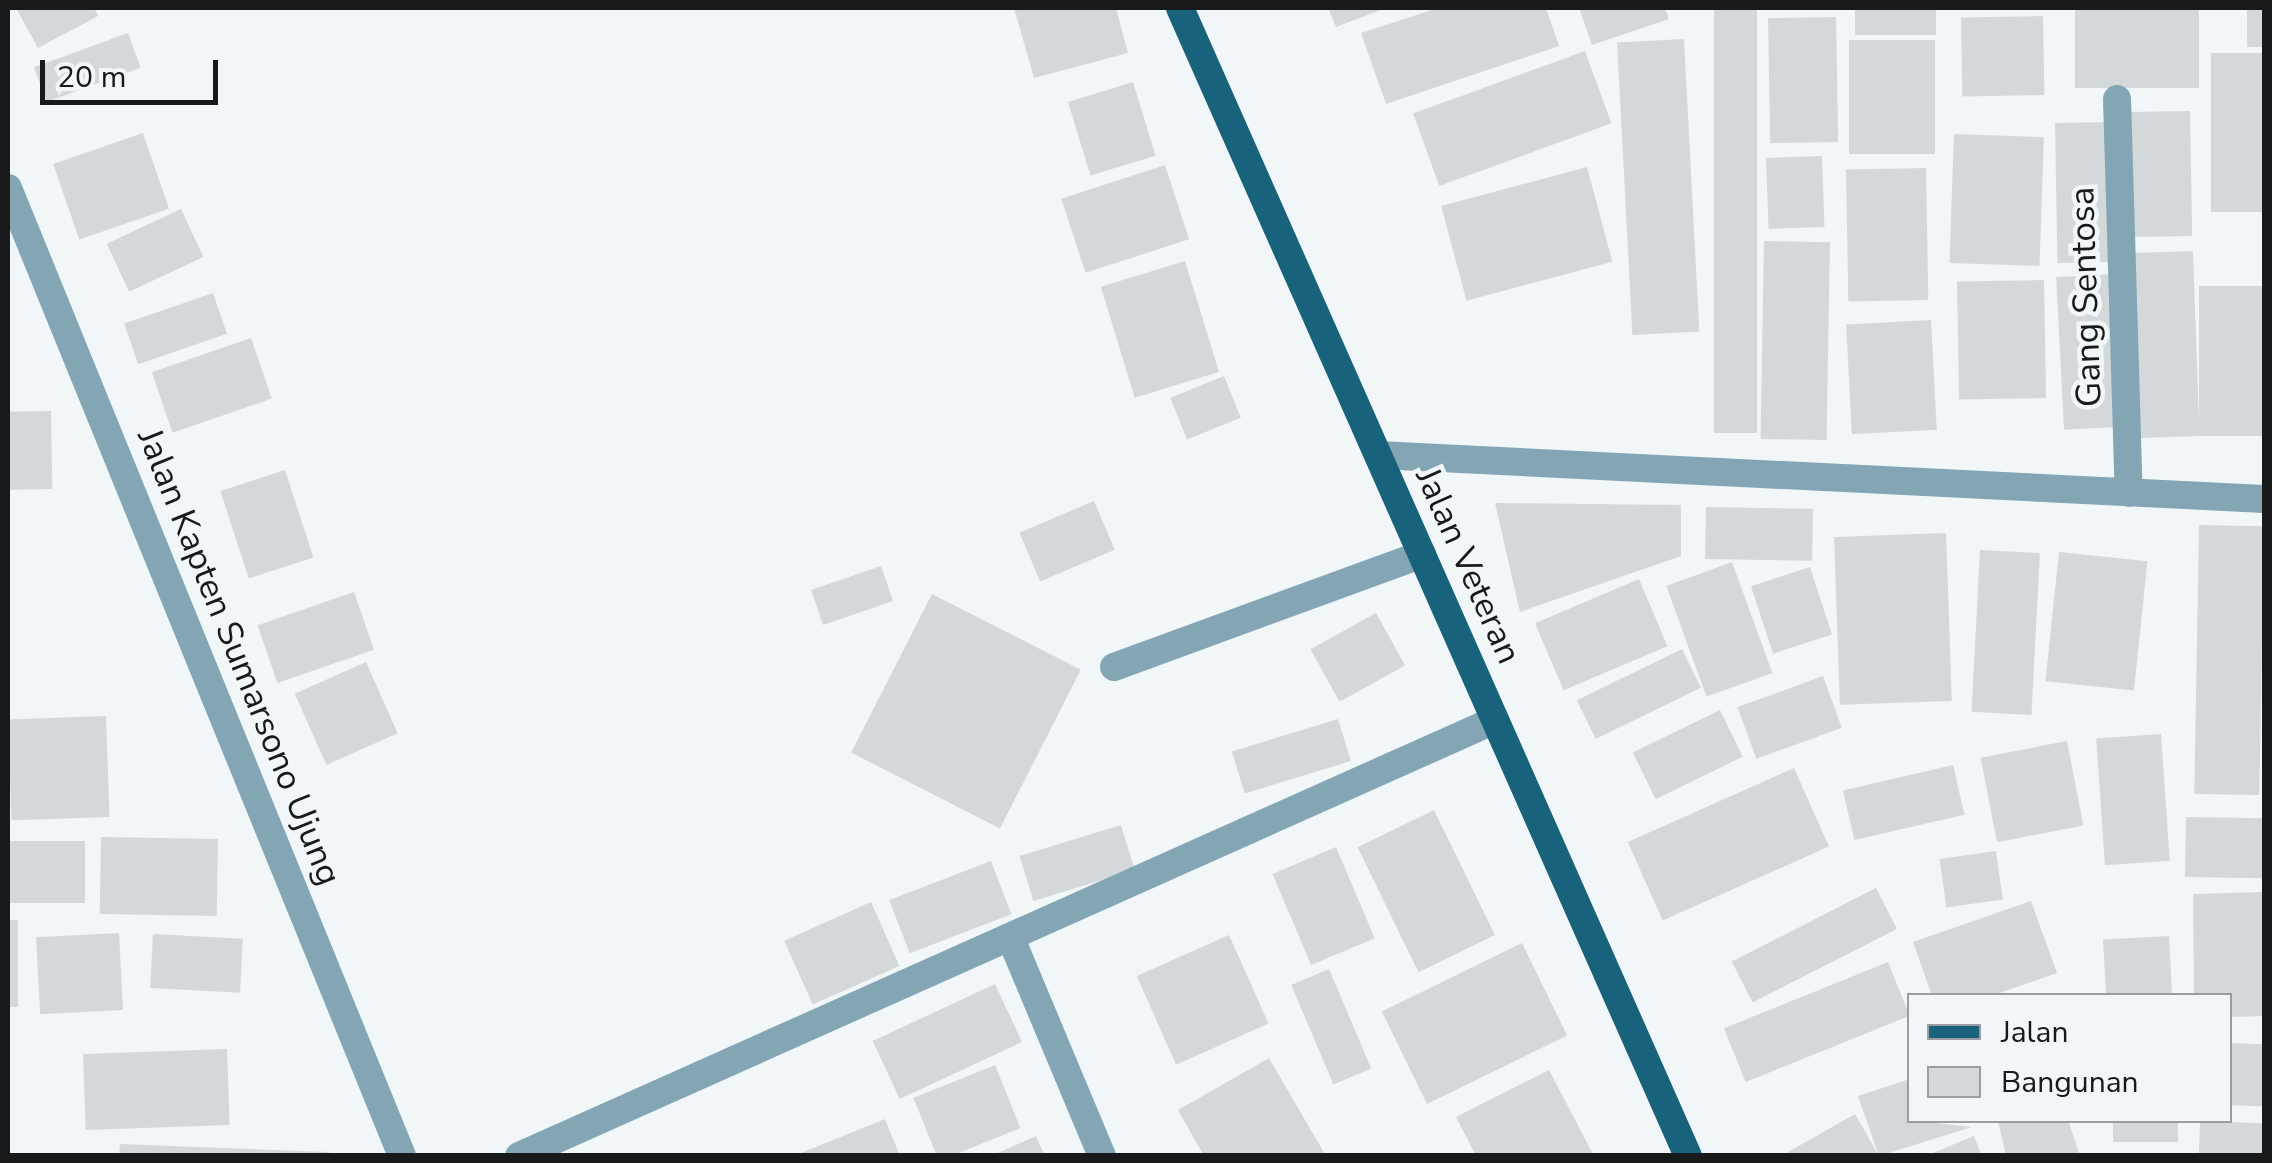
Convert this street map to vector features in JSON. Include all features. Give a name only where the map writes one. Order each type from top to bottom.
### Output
[{"type":"main road","name":"Jalan Veteran","points":[[1180,8],[1688,1156]]},
{"type":"street","name":"Gang Sentosa","points":[[2118,99],[2129,494]]},
{"type":"street","name":"Jalan Kapten Sumarsono Ujung","points":[[8,188],[402,1156]]},
{"type":"street","points":[[1378,455],[2264,500]]},
{"type":"street","points":[[1114,666],[1422,554]]},
{"type":"street","points":[[519,1156],[1012,941],[1495,720]]},
{"type":"street","points":[[1012,941],[1102,1156]]},
{"type":"building","points":[[16,8],[94,8],[98,16],[38,48]]},
{"type":"building","points":[[1014,8],[1116,8],[1128,53],[1034,78]]},
{"type":"building","points":[[1328,8],[1386,8],[1336,27]]},
{"type":"building","points":[[1438,8],[1546,8],[1559,46],[1386,104],[1361,33]]},
{"type":"building","points":[[1579,8],[1665,8],[1669,19],[1592,45]]},
{"type":"building","points":[[1714,8],[1757,8],[1757,433],[1714,433]]},
{"type":"building","points":[[1855,8],[1936,8],[1936,35],[1855,35]]},
{"type":"building","points":[[2075,8],[2199,8],[2199,88],[2075,88]]},
{"type":"building","points":[[2247,8],[2264,8],[2264,47],[2247,47]]},
{"type":"building","points":[[2043,16],[2044,95],[1962,96],[1961,17]]},
{"type":"building","points":[[1836,17],[1838,142],[1770,143],[1768,18]]},
{"type":"building","points":[[128,33],[141,68],[47,102],[34,67]]},
{"type":"building","points":[[1684,39],[1699,332],[1632,335],[1617,43]]},
{"type":"building","points":[[1849,40],[1935,40],[1935,154],[1849,154]]},
{"type":"building","points":[[1585,51],[1611,123],[1439,186],[1413,114]]},
{"type":"building","points":[[2211,53],[2264,53],[2264,212],[2211,212]]},
{"type":"building","points":[[1133,82],[1156,156],[1090,176],[1068,102]]},
{"type":"building","points":[[2190,111],[2192,236],[2130,237],[2128,112]]},
{"type":"building","points":[[2109,122],[2111,262],[2057,263],[2055,123]]},
{"type":"building","points":[[143,133],[169,209],[79,240],[53,164]]},
{"type":"building","points":[[1954,134],[2044,137],[2039,266],[1949,263]]},
{"type":"building","points":[[1822,156],[1824,227],[1769,229],[1766,158]]},
{"type":"building","points":[[1165,165],[1189,239],[1085,273],[1061,199]]},
{"type":"building","points":[[1587,167],[1612,262],[1467,301],[1441,206]]},
{"type":"building","points":[[1926,168],[1928,300],[1848,301],[1846,169]]},
{"type":"building","points":[[181,209],[203,257],[129,292],[107,244]]},
{"type":"building","points":[[1764,241],[1830,242],[1827,440],[1761,439]]},
{"type":"building","points":[[2193,251],[2199,436],[2133,438],[2127,253]]},
{"type":"building","points":[[1185,261],[1219,372],[1135,398],[1101,287]]},
{"type":"building","points":[[2113,274],[2121,427],[2064,430],[2056,277]]},
{"type":"building","points":[[2044,280],[2046,398],[1959,400],[1957,282]]},
{"type":"building","points":[[2199,286],[2264,286],[2264,436],[2199,436]]},
{"type":"building","points":[[213,293],[227,334],[138,364],[124,324]]},
{"type":"building","points":[[1931,320],[1937,430],[1852,434],[1846,324]]},
{"type":"building","points":[[251,338],[272,399],[173,433],[152,372]]},
{"type":"building","points":[[1224,376],[1241,418],[1187,439],[1170,398]]},
{"type":"building","points":[[51,411],[52,489],[9,490],[8,412]]},
{"type":"building","points":[[285,470],[313,557],[249,579],[220,491]]},
{"type":"building","points":[[1094,501],[1115,550],[1040,581],[1019,533]]},
{"type":"building","points":[[1495,503],[1681,505],[1681,556],[1520,612]]},
{"type":"building","points":[[1706,507],[1813,509],[1812,561],[1705,559]]},
{"type":"building","points":[[2199,525],[2264,526],[2259,795],[2194,794]]},
{"type":"building","points":[[1946,533],[1952,701],[1840,705],[1834,537]]},
{"type":"building","points":[[1980,550],[2040,553],[2031,715],[1972,712]]},
{"type":"building","points":[[2059,552],[2148,561],[2134,691],[2045,681]]},
{"type":"building","points":[[1732,562],[1772,673],[1707,697],[1666,586]]},
{"type":"building","points":[[881,566],[893,601],[823,625],[811,590]]},
{"type":"building","points":[[1810,567],[1832,635],[1773,654],[1751,586]]},
{"type":"building","points":[[1639,579],[1668,646],[1564,690],[1535,623]]},
{"type":"building","points":[[354,592],[374,650],[277,683],[258,625]]},
{"type":"building","points":[[932,594],[1081,670],[1000,828],[851,753]]},
{"type":"building","points":[[1376,613],[1405,665],[1339,702],[1310,649]]},
{"type":"building","points":[[1682,649],[1701,688],[1596,739],[1577,700]]},
{"type":"building","points":[[366,662],[398,733],[326,765],[295,694]]},
{"type":"building","points":[[1823,676],[1842,728],[1756,759],[1737,707]]},
{"type":"building","points":[[1720,710],[1743,757],[1656,799],[1633,753]]},
{"type":"building","points":[[106,716],[110,817],[12,820],[8,719]]},
{"type":"building","points":[[1338,719],[1351,761],[1245,794],[1232,751]]},
{"type":"building","points":[[2161,734],[2170,861],[2105,865],[2096,739]]},
{"type":"building","points":[[2067,741],[2083,825],[1997,842],[1981,758]]},
{"type":"building","points":[[1953,765],[1964,815],[1854,840],[1843,790]]},
{"type":"building","points":[[1794,768],[1829,847],[1663,921],[1628,842]]},
{"type":"building","points":[[1434,810],[1495,935],[1419,972],[1358,847]]},
{"type":"building","points":[[2186,817],[2264,818],[2263,878],[2185,877]]},
{"type":"building","points":[[1121,825],[1135,870],[1033,901],[1020,856]]},
{"type":"building","points":[[101,837],[218,839],[217,916],[100,914]]},
{"type":"building","points":[[8,841],[85,841],[85,903],[8,903]]},
{"type":"building","points":[[1336,847],[1375,938],[1311,965],[1272,874]]},
{"type":"building","points":[[1996,851],[2003,900],[1946,907],[1940,859]]},
{"type":"building","points":[[991,861],[1011,914],[910,953],[889,900]]},
{"type":"building","points":[[1876,888],[1897,929],[1753,1003],[1732,962]]},
{"type":"building","points":[[2264,892],[2264,1016],[2232,1017],[2232,993],[2194,993],[2193,894]]},
{"type":"building","points":[[2031,901],[2057,973],[2000,993],[1931,993],[1913,942]]},
{"type":"building","points":[[871,902],[899,966],[813,1005],[784,941]]},
{"type":"building","points":[[8,920],[18,920],[18,1007],[8,1007]]},
{"type":"building","points":[[119,933],[123,1010],[40,1014],[36,937]]},
{"type":"building","points":[[153,934],[243,939],[240,993],[150,988]]},
{"type":"building","points":[[1229,935],[1268,1024],[1176,1065],[1137,976]]},
{"type":"building","points":[[2169,936],[2172,993],[2106,993],[2103,939]]},
{"type":"building","points":[[1522,943],[1567,1036],[1427,1104],[1382,1011]]},
{"type":"building","points":[[1888,962],[1907,1017],[1746,1082],[1724,1028]]},
{"type":"building","points":[[1329,969],[1371,1068],[1333,1084],[1291,985]]},
{"type":"building","points":[[995,984],[1022,1042],[900,1099],[873,1041]]},
{"type":"building","points":[[2232,1043],[2264,1044],[2262,1106],[2232,1105]]},
{"type":"building","points":[[227,1049],[230,1125],[86,1130],[83,1054]]},
{"type":"building","points":[[1269,1058],[1326,1156],[1204,1156],[1178,1110]]},
{"type":"building","points":[[995,1065],[1020,1128],[951,1156],[937,1156],[913,1098]]},
{"type":"building","points":[[1549,1070],[1594,1156],[1476,1156],[1456,1117]]},
{"type":"building","points":[[1907,1080],[1907,1123],[1972,1127],[1879,1156],[1858,1096]]},
{"type":"building","points":[[1855,1114],[1879,1156],[1781,1156]]},
{"type":"building","points":[[885,1119],[900,1156],[796,1156],[796,1155]]},
{"type":"building","points":[[1999,1123],[2069,1123],[2080,1156],[2006,1156]]},
{"type":"building","points":[[2113,1123],[2178,1123],[2178,1142],[2113,1142]]},
{"type":"building","points":[[2200,1123],[2264,1123],[2263,1156],[2199,1156]]},
{"type":"building","points":[[1036,1136],[1045,1156],[991,1156]]},
{"type":"building","points":[[1974,1136],[1982,1156],[1928,1156],[1928,1155]]},
{"type":"building","points":[[120,1144],[329,1152],[329,1156],[119,1156]]}]
